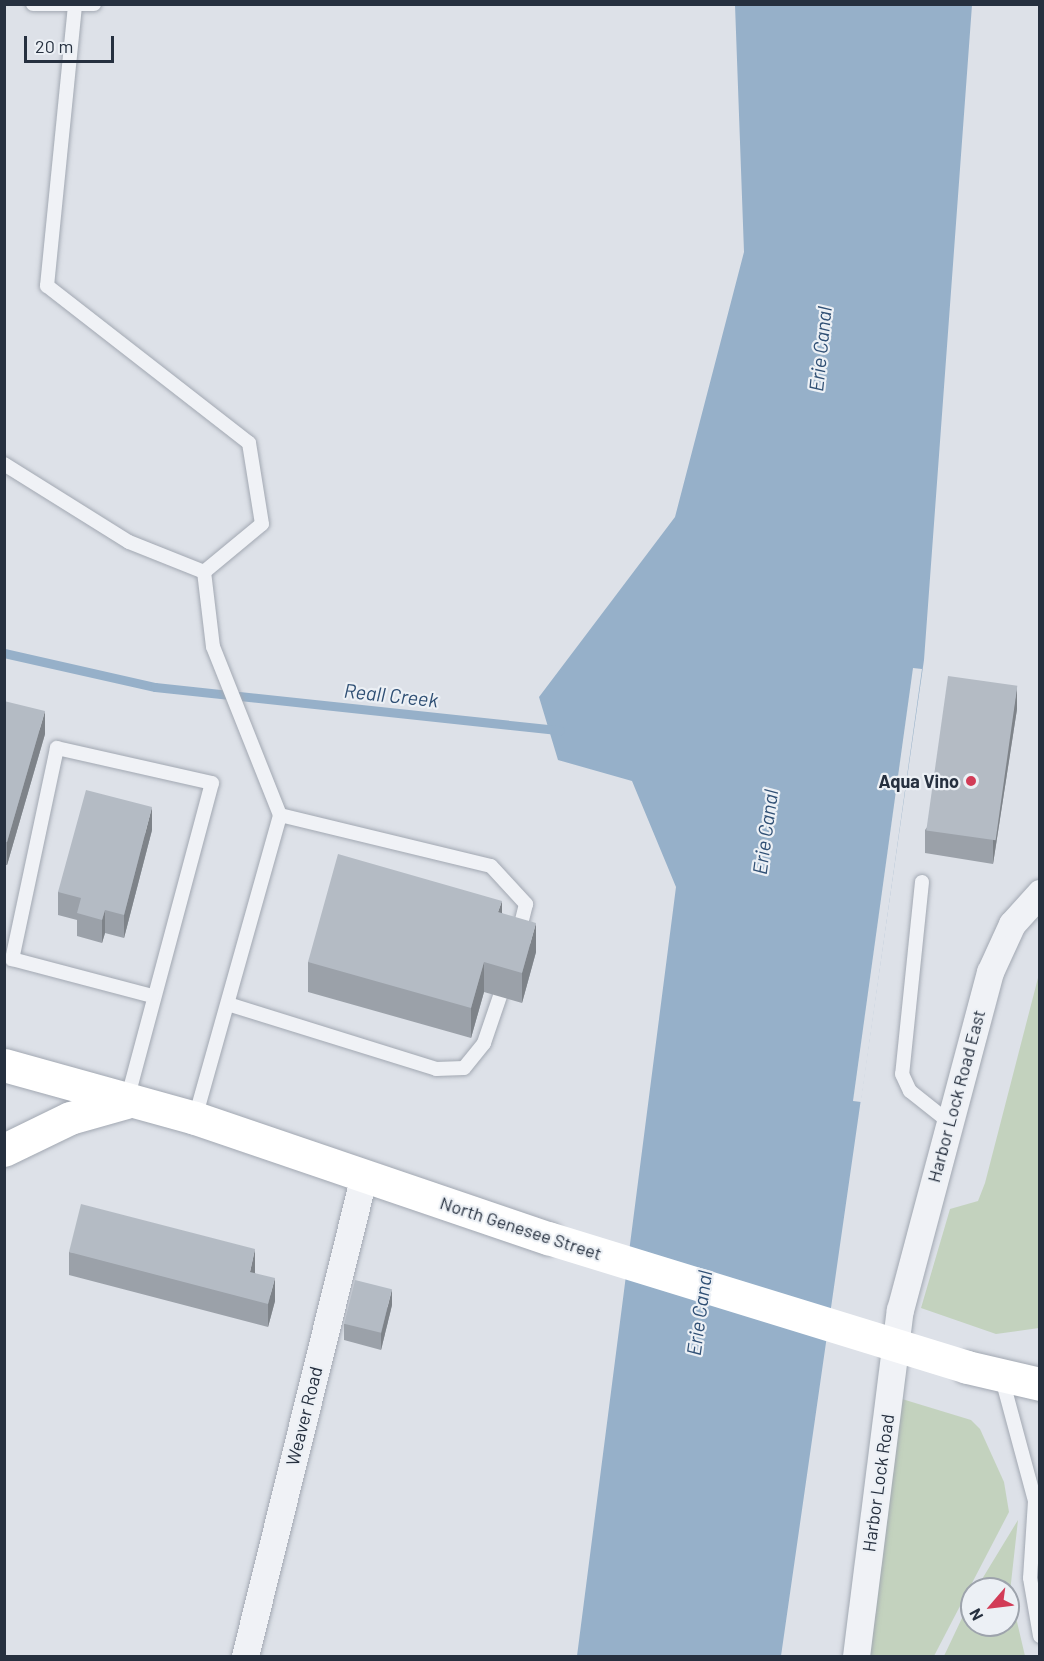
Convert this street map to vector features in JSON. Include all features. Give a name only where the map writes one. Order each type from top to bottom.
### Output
[{"type":"main road","name":"North Genesee Street","points":[[4,1065],[126,1102],[195,1118],[548,1238],[967,1367],[1040,1384]]},
{"type":"main road","points":[[4,1150],[61,1122],[126,1102]]},
{"type":"street","name":"Harbor Lock Road East","points":[[900,1310],[990,972],[1012,924],[1040,893]]},
{"type":"street","name":"Weaver Road","points":[[245,1656],[364,1175]]},
{"type":"street","name":"Harbor Lock Road","points":[[856,1656],[900,1310]]},
{"type":"lane","points":[[33,4],[75,6],[94,4]]},
{"type":"lane","points":[[75,6],[47,286],[249,443],[262,524],[204,572]]},
{"type":"lane","points":[[4,464],[129,542],[204,572]]},
{"type":"lane","points":[[195,1118],[231,1005],[280,815],[213,647],[204,572]]},
{"type":"lane","points":[[126,1102],[152,996],[212,783],[57,748],[12,959],[152,996]]},
{"type":"lane","points":[[280,815],[491,866],[526,904],[516,946]]},
{"type":"lane","points":[[922,882],[902,1074],[910,1091],[949,1122]]},
{"type":"lane","points":[[231,1005],[436,1070],[464,1068],[484,1043],[500,996]]},
{"type":"lane","points":[[1000,1373],[1035,1501],[1030,1578],[1040,1636]]},
{"type":"green space","points":[[1039,974],[1039,1328],[996,1334],[921,1308],[950,1209],[978,1201],[985,1183]]},
{"type":"green space","points":[[902,1399],[971,1420],[980,1429],[1004,1482],[1009,1512],[975,1577],[960,1577],[960,1606],[934,1656],[870,1656]]},
{"type":"green space","points":[[1018,1520],[1012,1577],[983,1577]]},
{"type":"green space","points":[[960,1622],[960,1637],[1020,1637],[1020,1635],[1025,1656],[944,1656]]},
{"type":"water","name":"Erie Canal","points":[[735,5],[972,5],[924,660],[781,1656],[577,1656],[676,887],[632,781],[558,760],[539,697],[675,517],[744,252]]},
{"type":"pier","points":[[913,668],[922,669],[861,1102],[853,1101]]},
{"type":"building","name":"Aqua Vino","points":[[948,676],[1017,686],[996,840],[926,830]]},
{"type":"building","points":[[4,701],[45,711],[7,842],[4,842]]},
{"type":"building","points":[[86,790],[152,807],[124,915],[105,910],[102,920],[77,913],[81,898],[58,892]]},
{"type":"building","points":[[338,854],[502,901],[498,912],[536,923],[522,973],[484,962],[471,1008],[308,962]]},
{"type":"building","points":[[81,1204],[255,1249],[250,1272],[275,1278],[268,1304],[69,1252]]},
{"type":"building","points":[[355,1280],[392,1289],[381,1333],[344,1324]]},
{"type":"waterway","name":"Reall Creek","points":[[4,653],[155,687],[560,730]]},
{"type":"place","name":"Aqua Vino","points":[[971,781]]}]
